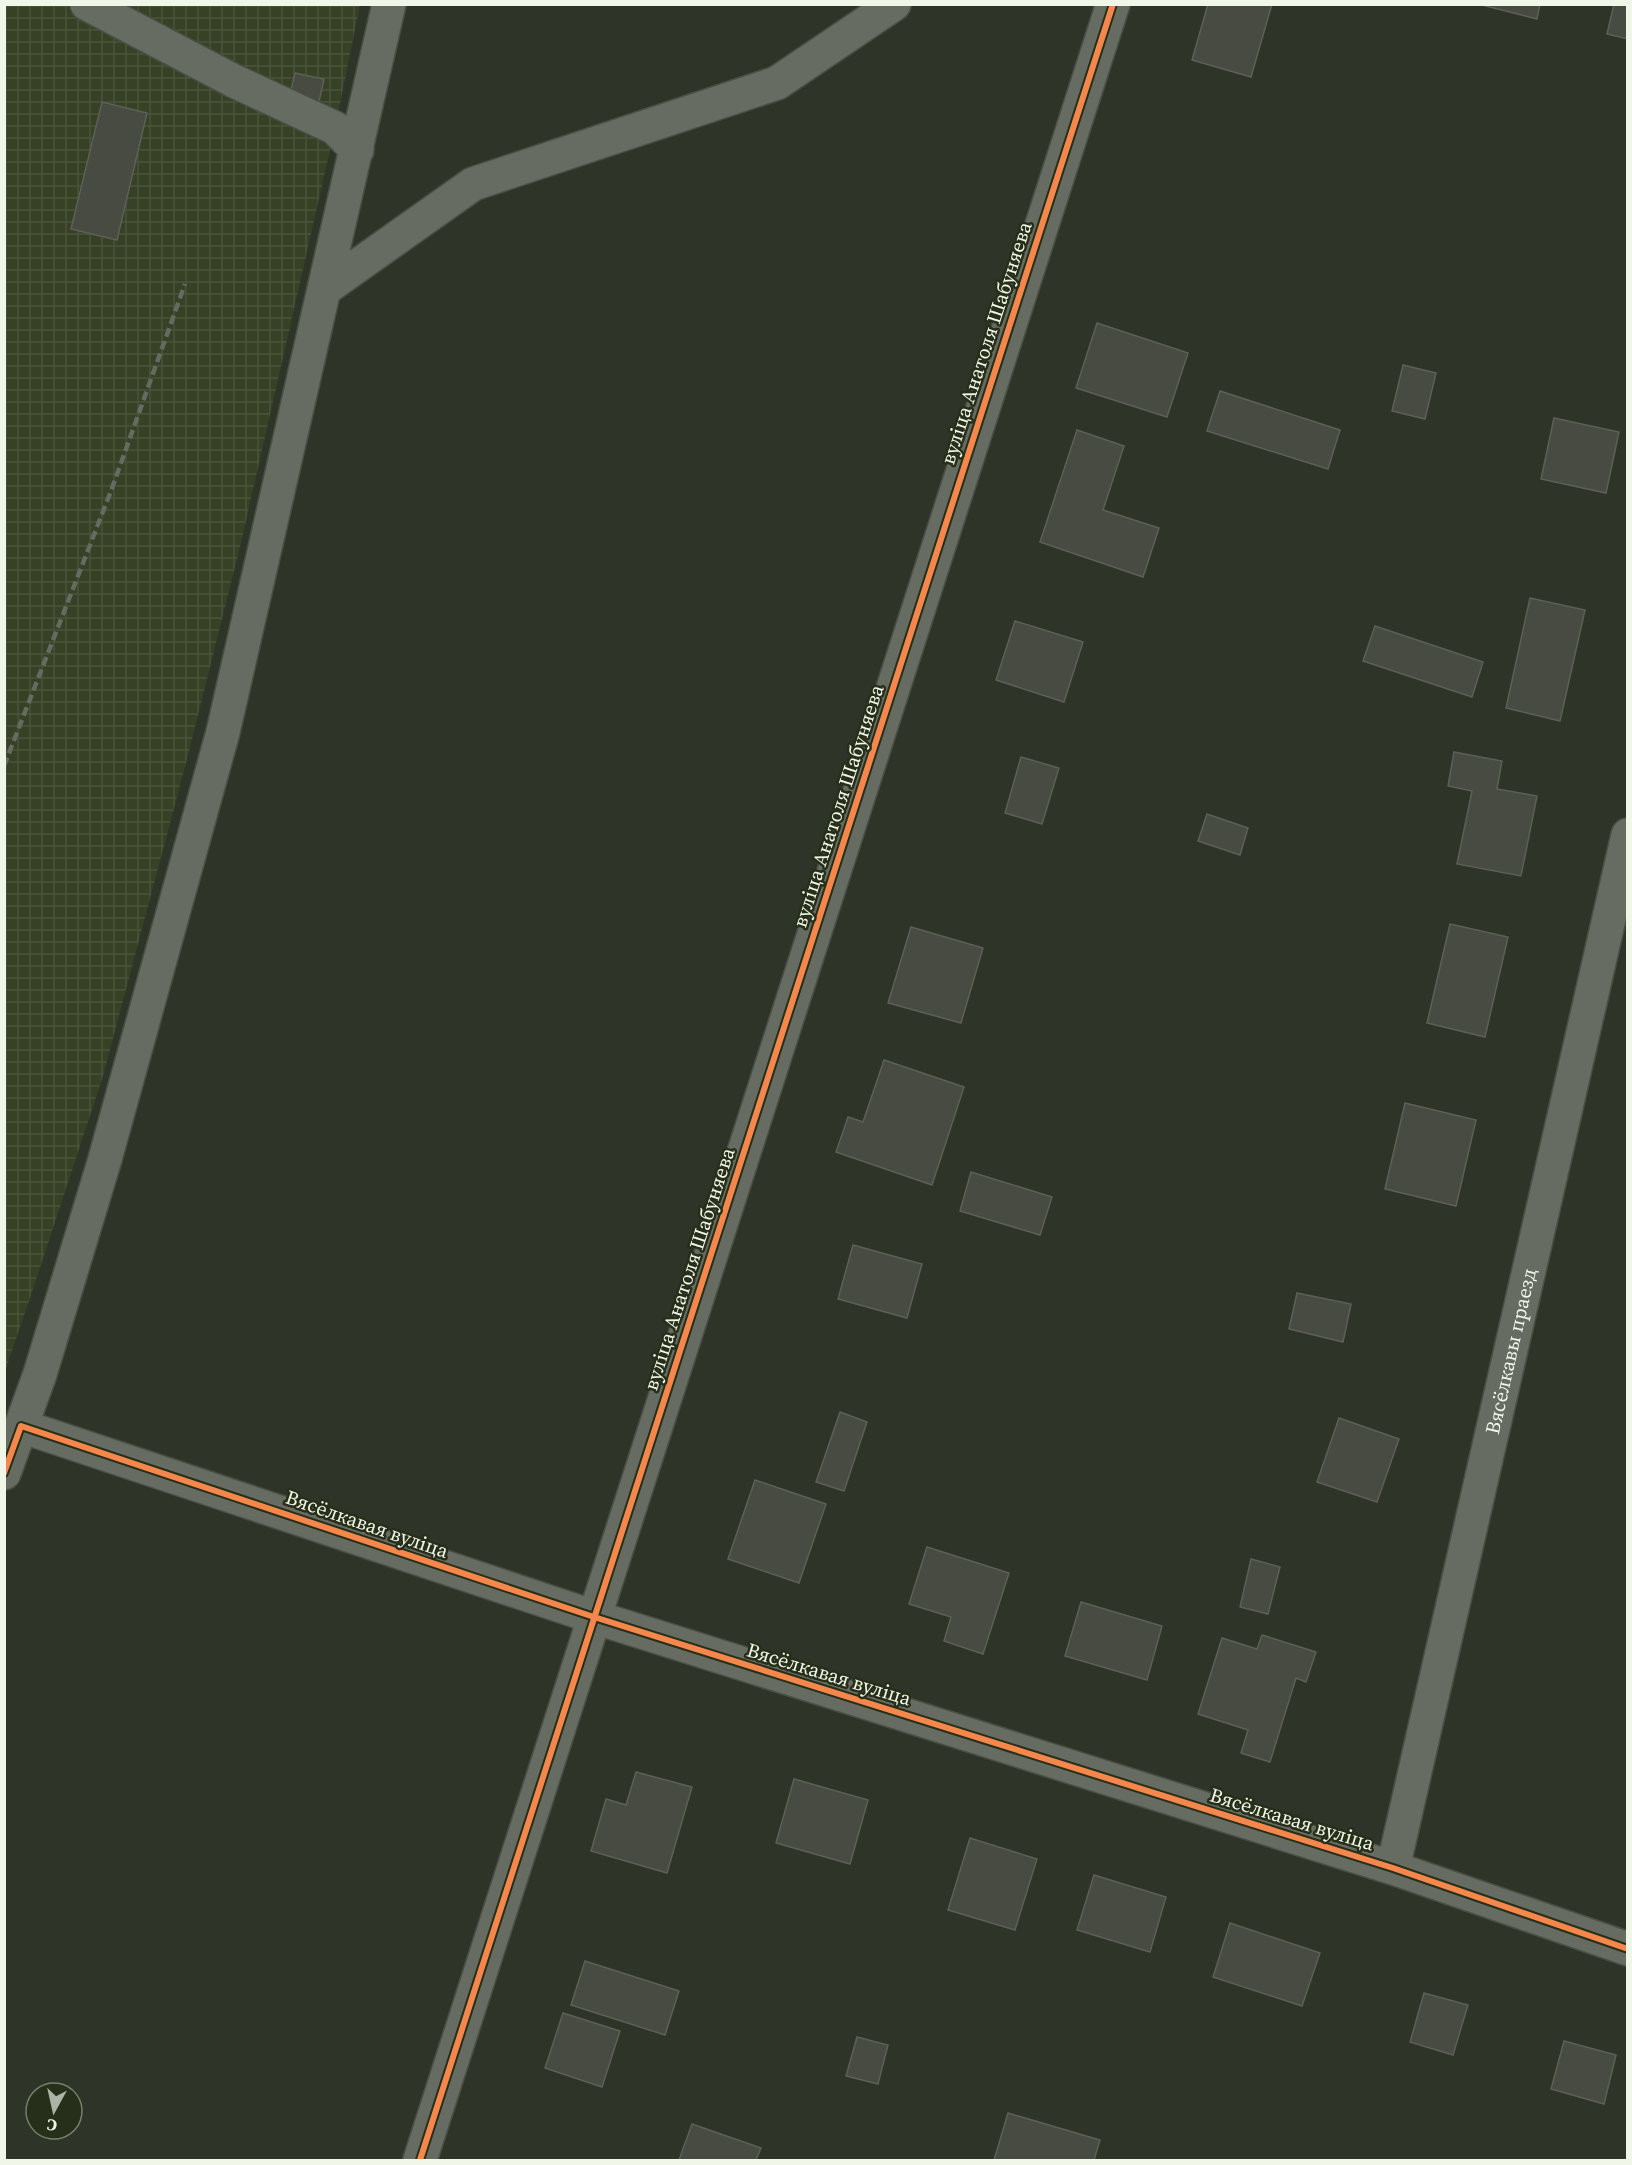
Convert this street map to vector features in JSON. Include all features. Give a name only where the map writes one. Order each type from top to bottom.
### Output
[{"type":"street","points":[[87,4],[234,81],[335,128],[357,150]]},
{"type":"street","points":[[4,1473],[40,1374],[105,1159],[224,732],[389,4]]},
{"type":"street","points":[[326,288],[473,184],[777,83],[894,4]]},
{"type":"street","name":"вуліца Анатоля Шабуняева","points":[[420,2160],[1113,4]]},
{"type":"street","name":"Вясёлкавы праезд","points":[[1393,1868],[1628,835]]},
{"type":"street","name":"Вясёлкавая вуліца","points":[[21,1426],[594,1617],[1393,1868],[1628,1949]]},
{"type":"shaded area","points":[[5,5],[360,5],[335,128],[240,547],[187,759],[103,1076],[5,1371]]},
{"type":"building","points":[[1208,4],[1272,4],[1251,77],[1192,60]]},
{"type":"building","points":[[1478,4],[1540,4],[1537,19]]},
{"type":"building","points":[[1614,4],[1628,4],[1628,39],[1607,34]]},
{"type":"building","points":[[295,73],[324,79],[318,106],[289,99]]},
{"type":"building","points":[[102,102],[147,113],[117,240],[71,229]]},
{"type":"building","points":[[1097,323],[1188,353],[1167,417],[1076,388]]},
{"type":"building","points":[[1403,365],[1436,373],[1425,419],[1392,411]]},
{"type":"building","points":[[1220,391],[1340,430],[1328,469],[1207,431]]},
{"type":"building","points":[[1554,418],[1619,432],[1606,493],[1541,479]]},
{"type":"building","points":[[1077,430],[1124,446],[1103,510],[1159,528],[1143,577],[1040,542]]},
{"type":"building","points":[[1530,598],[1585,610],[1560,721],[1506,708]]},
{"type":"building","points":[[1015,621],[1083,642],[1064,702],[996,680]]},
{"type":"building","points":[[1375,626],[1483,662],[1472,697],[1363,661]]},
{"type":"building","points":[[1454,752],[1502,761],[1497,789],[1537,796],[1521,876],[1457,864],[1472,791],[1448,786]]},
{"type":"building","points":[[1021,757],[1059,768],[1042,824],[1005,813]]},
{"type":"building","points":[[1207,814],[1248,828],[1240,855],[1198,841]]},
{"type":"building","points":[[1450,924],[1508,937],[1485,1037],[1427,1023]]},
{"type":"building","points":[[911,927],[983,948],[961,1023],[888,1003]]},
{"type":"building","points":[[884,1060],[964,1087],[932,1185],[836,1152],[848,1117],[863,1122]]},
{"type":"building","points":[[1405,1103],[1476,1120],[1456,1206],[1385,1189]]},
{"type":"building","points":[[971,1172],[1052,1197],[1040,1235],[960,1211]]},
{"type":"building","points":[[853,1245],[922,1264],[907,1318],[838,1299]]},
{"type":"building","points":[[1297,1293],[1351,1304],[1343,1342],[1289,1329]]},
{"type":"building","points":[[840,1412],[867,1422],[844,1491],[816,1482]]},
{"type":"building","points":[[1339,1418],[1399,1439],[1377,1502],[1317,1482]]},
{"type":"building","points":[[755,1480],[826,1504],[799,1583],[728,1559]]},
{"type":"building","points":[[927,1547],[1009,1573],[983,1654],[944,1641],[951,1617],[909,1604]]},
{"type":"building","points":[[1251,1559],[1280,1567],[1268,1614],[1240,1607]]},
{"type":"building","points":[[1081,1602],[1162,1626],[1147,1680],[1065,1656]]},
{"type":"building","points":[[1262,1635],[1316,1652],[1306,1682],[1296,1678],[1270,1762],[1241,1753],[1248,1730],[1198,1714],[1222,1638],[1257,1649]]},
{"type":"building","points":[[636,1772],[692,1787],[667,1873],[591,1851],[606,1799],[626,1805]]},
{"type":"building","points":[[794,1779],[868,1800],[850,1864],[776,1843]]},
{"type":"building","points":[[970,1838],[1037,1859],[1015,1930],[948,1910]]},
{"type":"building","points":[[1094,1875],[1166,1897],[1150,1952],[1077,1930]]},
{"type":"building","points":[[1230,1923],[1320,1953],[1302,2006],[1213,1977]]},
{"type":"building","points":[[585,1961],[679,1991],[665,2035],[571,2005]]},
{"type":"building","points":[[1424,1993],[1468,2005],[1453,2055],[1410,2042]]},
{"type":"building","points":[[563,2013],[620,2031],[602,2087],[545,2068]]},
{"type":"building","points":[[857,2037],[888,2045],[878,2084],[846,2076]]},
{"type":"building","points":[[1564,2041],[1616,2055],[1604,2104],[1551,2089]]},
{"type":"building","points":[[1008,2113],[1100,2140],[1094,2160],[994,2160]]},
{"type":"building","points":[[692,2124],[761,2148],[756,2160],[679,2160]]},
{"type":"railway","points":[[4,766],[111,491],[185,284]]},
{"type":"cycle path","points":[[420,2160],[1113,4]]},
{"type":"cycle path","points":[[4,1473],[21,1426],[594,1617],[1393,1868],[1628,1949]]}]
